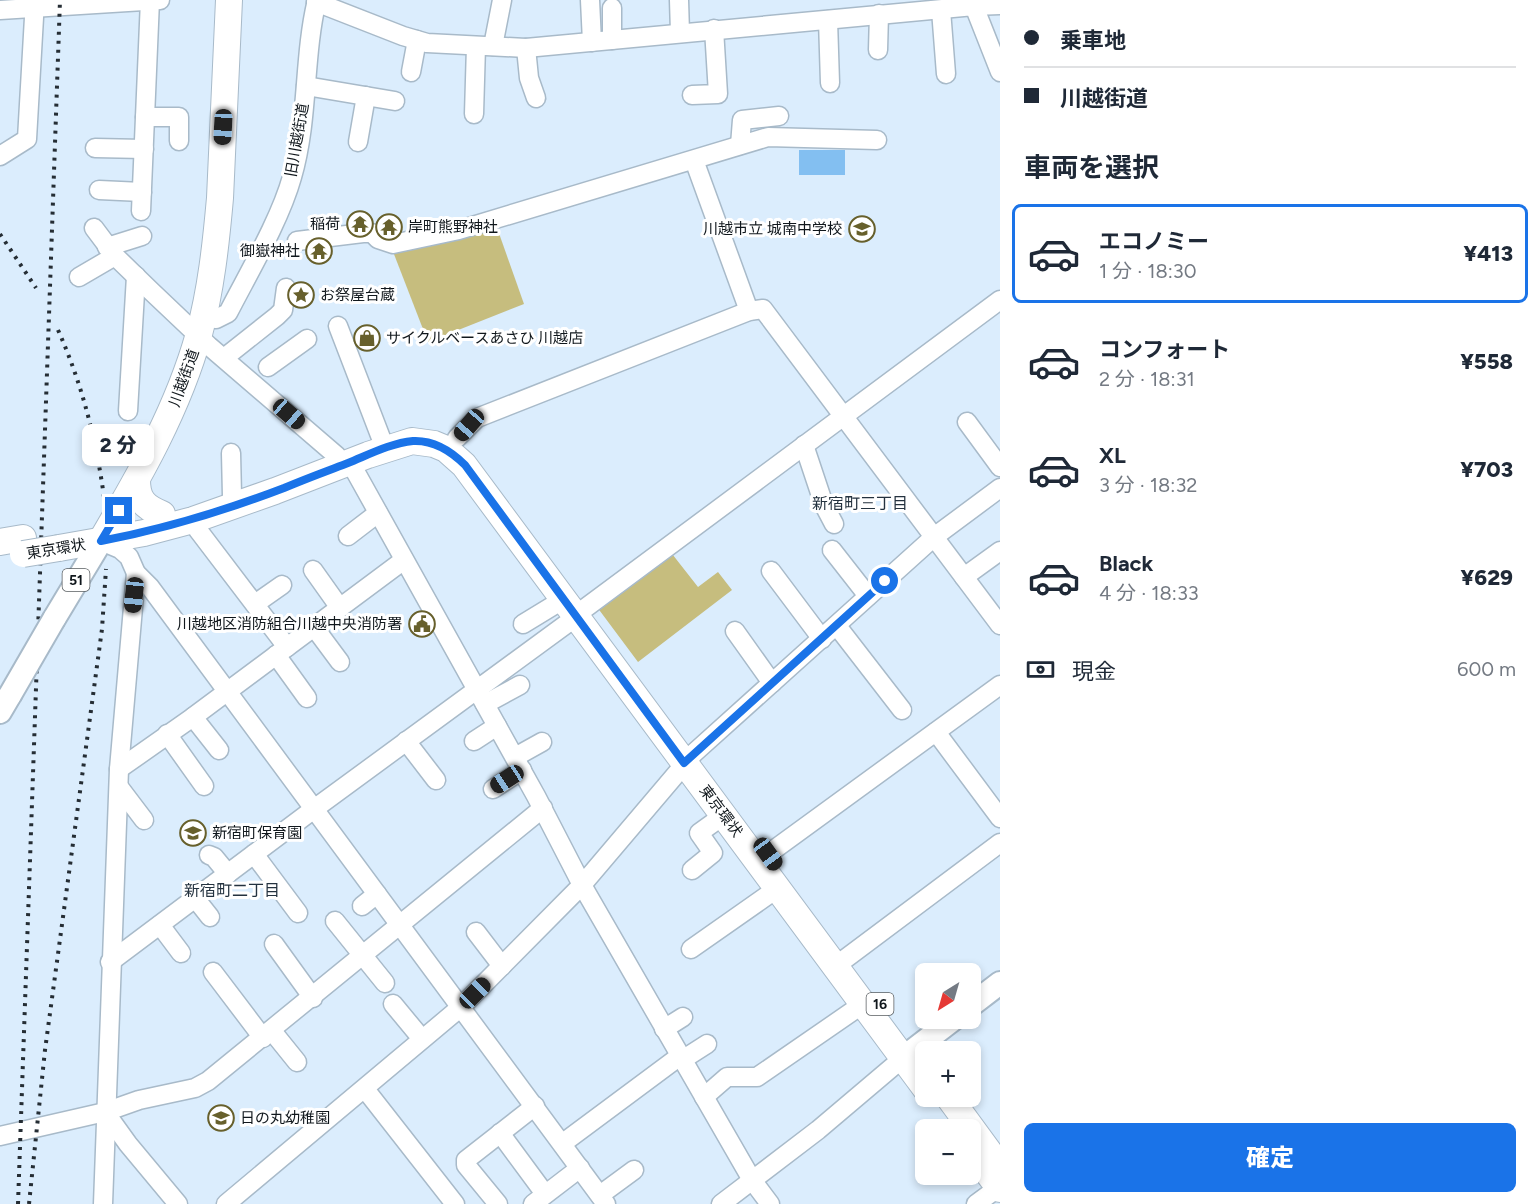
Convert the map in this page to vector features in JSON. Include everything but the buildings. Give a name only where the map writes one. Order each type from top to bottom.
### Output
[{"type":"highway","name":"川越街道","points":[[106,533],[137,480],[172,410],[201,326],[218,229],[229,0]]},
{"type":"highway","name":"東京環状","points":[[12,548],[106,533],[144,533],[193,520],[344,459],[381,438],[410,426],[433,425],[457,438],[471,455],[575,608]]},
{"type":"highway","name":"東京環状","points":[[106,533],[162,514],[232,496],[344,459],[368,455],[412,441],[435,444],[446,449],[465,465],[689,758],[768,854],[914,1058]]},
{"type":"highway","points":[[137,480],[140,500],[146,506],[162,514]]},
{"type":"highway","name":"東京環状","points":[[689,758],[724,815],[863,1004],[914,1058]]},
{"type":"highway","points":[[955,1107],[1000,1181]]},
{"type":"highway","points":[[981,1161],[1000,1181]]},
{"type":"main road","name":"川越街道","points":[[4,701],[106,533]]},
{"type":"main road","points":[[981,998],[1000,983]]},
{"type":"main road","points":[[914,1058],[944,1029]]},
{"type":"street","points":[[141,211],[150,0]]},
{"type":"street","points":[[0,10],[35,4],[162,0]]},
{"type":"street","points":[[474,114],[485,46],[502,0]]},
{"type":"street","points":[[590,0],[592,42]]},
{"type":"street","points":[[679,0],[680,33]]},
{"type":"street","points":[[316,1],[417,40],[526,48],[828,20],[883,9],[941,10],[974,3],[1000,5]]},
{"type":"street","name":"旧川越街道","points":[[201,326],[228,313],[271,229],[292,177],[303,118],[316,1]]},
{"type":"street","points":[[974,3],[1000,72]]},
{"type":"street","points":[[0,156],[27,139],[35,4]]},
{"type":"street","points":[[612,8],[612,40]]},
{"type":"street","points":[[878,50],[883,9]]},
{"type":"street","points":[[941,10],[946,74]]},
{"type":"street","points":[[828,20],[830,84]]},
{"type":"street","points":[[692,95],[718,94],[714,29]]},
{"type":"street","points":[[411,72],[417,40]]},
{"type":"street","points":[[526,48],[529,78],[536,98]]},
{"type":"street","points":[[306,86],[395,101]]},
{"type":"street","points":[[358,142],[366,96]]},
{"type":"street","points":[[740,145],[742,120],[779,116]]},
{"type":"street","points":[[145,117],[179,117],[178,141]]},
{"type":"street","points":[[297,241],[372,233],[378,239],[393,244],[459,230],[768,137],[877,140]]},
{"type":"street","points":[[95,148],[144,148]]},
{"type":"street","points":[[694,160],[749,311]]},
{"type":"street","points":[[99,190],[142,192]]},
{"type":"street","points":[[94,228],[111,251],[136,276],[201,326],[224,358],[344,459],[378,513],[481,696],[543,808],[582,885],[664,1029],[752,1180],[770,1204]]},
{"type":"street","points":[[79,278],[111,251],[142,236]]},
{"type":"street","points":[[128,411],[136,276]]},
{"type":"street","points":[[224,358],[278,316],[283,310],[286,288]]},
{"type":"street","points":[[110,962],[406,741],[481,696],[575,608],[804,446],[1000,300]]},
{"type":"street","points":[[457,438],[477,418],[749,311],[763,309],[1000,625]]},
{"type":"street","points":[[338,326],[381,438]]},
{"type":"street","points":[[268,367],[307,339]]},
{"type":"street","points":[[967,422],[1000,467]]},
{"type":"street","points":[[804,446],[824,505],[834,524]]},
{"type":"street","points":[[231,453],[232,496]]},
{"type":"street","points":[[226,1204],[461,1007],[582,885],[689,758],[934,537],[1000,488]]},
{"type":"street","points":[[348,536],[378,513]]},
{"type":"street","points":[[193,520],[255,604],[307,698]]},
{"type":"street","points":[[106,533],[129,557],[136,573],[150,586],[603,1200],[634,1170]]},
{"type":"street","points":[[832,550],[868,596]]},
{"type":"street","points":[[964,577],[1000,551]]},
{"type":"street","points":[[119,778],[167,734],[404,560]]},
{"type":"street","points":[[313,570],[340,608]]},
{"type":"street","points":[[771,571],[822,639]]},
{"type":"street","points":[[103,1204],[110,962],[119,778],[136,573]]},
{"type":"street","points":[[255,604],[282,585]]},
{"type":"street","points":[[523,624],[575,608]]},
{"type":"street","points":[[837,626],[902,710]]},
{"type":"street","points":[[314,627],[340,662]]},
{"type":"street","points":[[735,631],[772,683]]},
{"type":"street","points":[[481,696],[520,685]]},
{"type":"street","points":[[768,854],[1000,685]]},
{"type":"street","points":[[193,717],[219,750]]},
{"type":"street","points":[[474,741],[497,726]]},
{"type":"street","points":[[936,732],[1000,818]]},
{"type":"street","points":[[167,734],[204,786]]},
{"type":"street","points":[[406,741],[436,780]]},
{"type":"street","points":[[493,789],[542,742]]},
{"type":"street","points":[[119,778],[144,820]]},
{"type":"street","points":[[0,1136],[105,1112],[139,1100],[195,1088],[208,1081],[313,998],[543,808]]},
{"type":"street","points":[[692,870],[713,853],[698,835],[699,833],[724,815]]},
{"type":"street","points":[[845,959],[1000,843]]},
{"type":"street","points":[[255,854],[298,913]]},
{"type":"street","points":[[209,855],[214,857],[228,874]]},
{"type":"street","points":[[691,949],[778,888]]},
{"type":"street","points":[[362,906],[377,894]]},
{"type":"street","points":[[195,898],[210,917]]},
{"type":"street","points":[[335,921],[385,983]]},
{"type":"street","points":[[160,925],[181,952]]},
{"type":"street","points":[[476,932],[502,966]]},
{"type":"street","points":[[274,944],[313,998]]},
{"type":"street","points":[[213,972],[268,1034],[297,1062]]},
{"type":"street","points":[[393,1004],[422,1039]]},
{"type":"street","points":[[704,1097],[727,1077],[757,1077],[863,1004]]},
{"type":"street","points":[[664,1029],[682,1017]]},
{"type":"street","points":[[563,1143],[681,1058],[707,1044]]},
{"type":"street","points":[[721,1204],[914,1058]]},
{"type":"street","points":[[364,1089],[455,1204]]},
{"type":"street","points":[[498,1204],[466,1165],[466,1160],[535,1106]]},
{"type":"street","points":[[105,1112],[128,1144],[178,1204]]},
{"type":"street","points":[[500,1133],[539,1199],[580,1168]]},
{"type":"street","points":[[976,1204],[1000,1181]]},
{"type":"shaded area","points":[[495,222],[524,304],[428,342],[392,249]]},
{"type":"shaded area","points":[[669,550],[698,587],[718,572],[732,590],[638,662],[597,607]]},
{"type":"water","points":[[799,150],[845,150],[845,175],[799,175]]},
{"type":"railway","points":[[18,1204],[60,0]]},
{"type":"railway","points":[[0,234],[36,288]]},
{"type":"railway","points":[[58,330],[87,412],[104,497]]},
{"type":"railway","points":[[29,1204],[45,1050],[102,629],[106,569]]},
{"type":"place","name":"稲荷","points":[[360,224]]},
{"type":"place","name":"岸町熊野神社","points":[[389,227]]},
{"type":"place","name":"川越市立 城南中学校","points":[[862,229]]},
{"type":"place","name":"御嶽神社","points":[[319,251]]},
{"type":"place","name":"お祭屋台蔵","points":[[301,295]]},
{"type":"place","name":"サイクルベースあさひ 川越店","points":[[367,338]]},
{"type":"place","name":"川越地区消防組合川越中央消防署","points":[[422,624]]},
{"type":"place","name":"新宿町保育園","points":[[193,833]]},
{"type":"place","name":"日の丸幼稚園","points":[[221,1118]]},
{"type":"district","name":"新宿町三丁目","points":[[860,503]]},
{"type":"district","name":"新宿町二丁目","points":[[232,890]]},
{"type":"route","points":[[119,511],[101,541],[144,533],[225,510],[401,444],[421,441],[435,444],[446,449],[465,465],[684,763],[885,581]]}]
